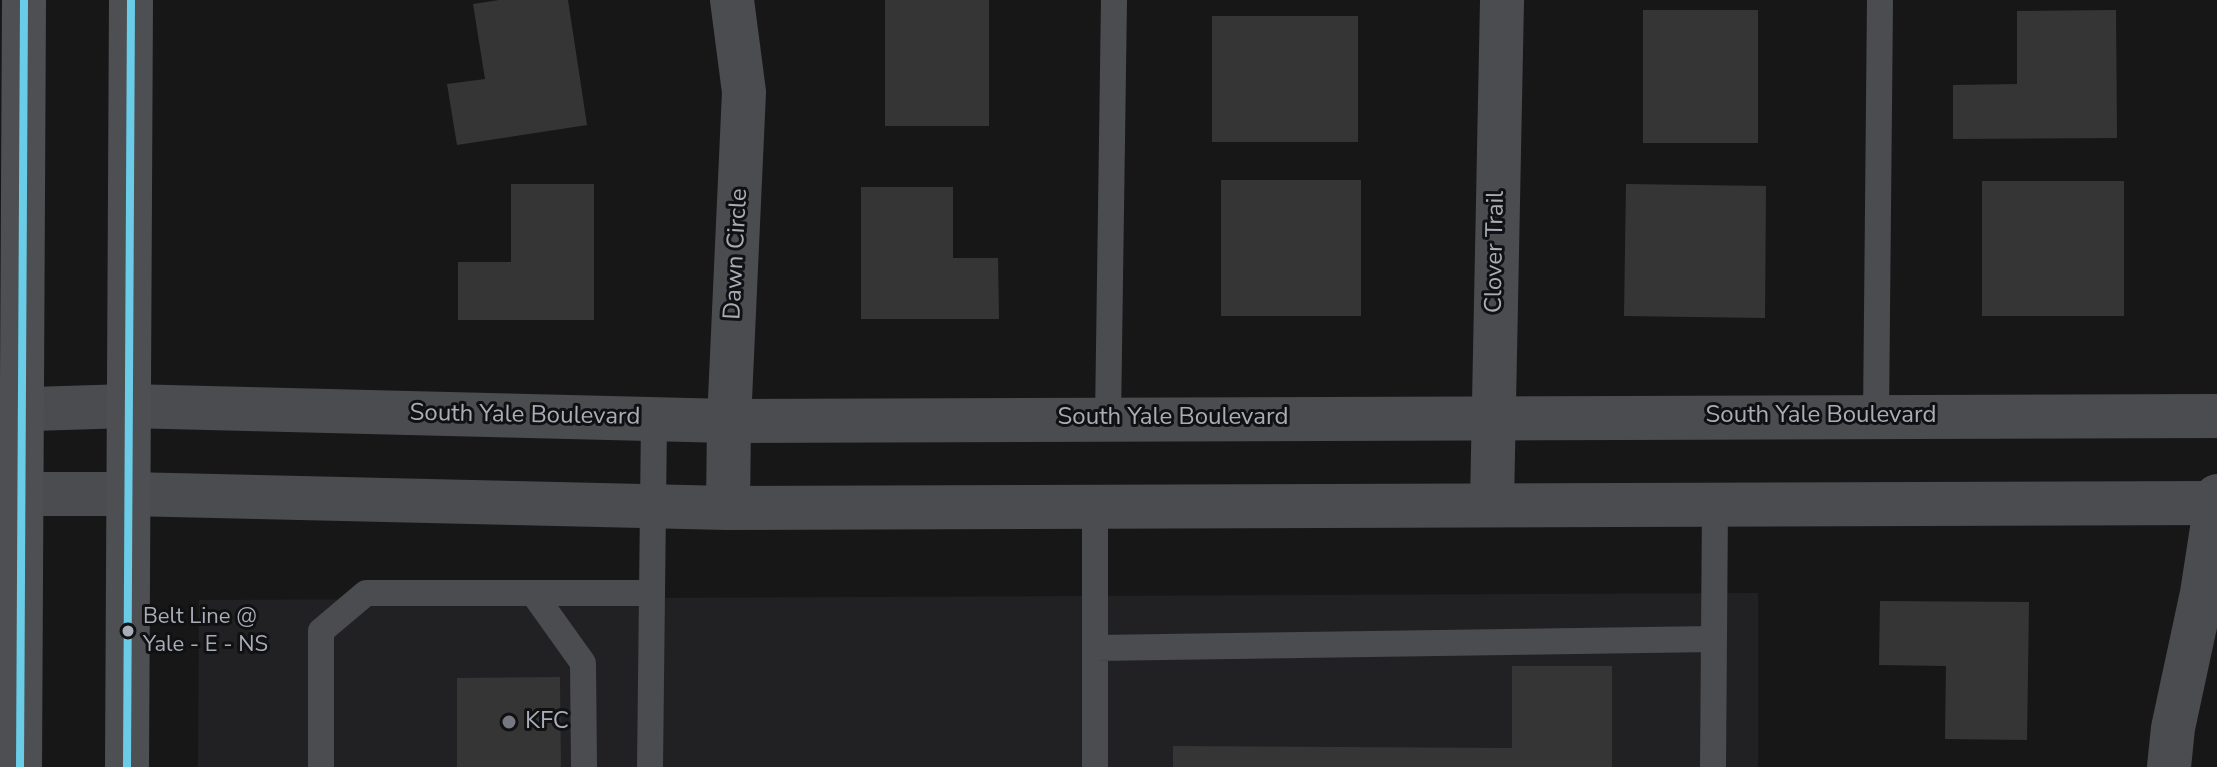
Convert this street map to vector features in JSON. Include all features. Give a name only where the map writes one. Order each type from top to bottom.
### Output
[{"type":"main road","points":[[20,767],[10,494],[24,0]]},
{"type":"main road","points":[[127,767],[131,0]]},
{"type":"street","name":"Dawn Circle","points":[[728,508],[744,92],[732,0]]},
{"type":"street","name":"Clover Trail","points":[[1492,504],[1502,0]]},
{"type":"street","name":"South Yale Boulevard","points":[[11,410],[128,406],[729,421],[2217,416]]},
{"type":"street","points":[[10,494],[728,508],[2216,501],[2202,593],[2173,728],[2169,767]]},
{"type":"lane","points":[[1108,419],[1114,0]]},
{"type":"lane","points":[[1876,417],[1880,0]]},
{"type":"lane","points":[[650,767],[654,420]]},
{"type":"lane","points":[[1713,767],[1715,504]]},
{"type":"lane","points":[[1095,506],[1095,767]]},
{"type":"lane","points":[[321,767],[321,631],[366,593],[652,593]]},
{"type":"lane","points":[[533,593],[583,663],[584,767]]},
{"type":"lane","points":[[1095,648],[1714,639]]},
{"type":"shaded area","points":[[1758,593],[1758,767],[198,767],[199,600]]},
{"type":"building","points":[[499,0],[568,0],[587,125],[457,145],[447,84],[485,79],[473,4]]},
{"type":"building","points":[[885,0],[989,0],[989,126],[885,126]]},
{"type":"building","points":[[1643,10],[1758,10],[1758,143],[1643,143]]},
{"type":"building","points":[[2116,10],[2117,138],[1953,139],[1953,85],[2017,84],[2017,11]]},
{"type":"building","points":[[1212,16],[1358,16],[1358,142],[1212,142]]},
{"type":"building","points":[[1221,180],[1361,180],[1361,316],[1221,316]]},
{"type":"building","points":[[1982,181],[2124,181],[2124,316],[1982,316]]},
{"type":"building","points":[[511,184],[594,184],[594,320],[458,320],[458,262],[511,262]]},
{"type":"building","points":[[1626,184],[1766,186],[1765,318],[1624,316]]},
{"type":"building","points":[[861,187],[953,187],[953,258],[998,258],[999,319],[861,319]]},
{"type":"building","points":[[1880,601],[2029,602],[2027,740],[1945,739],[1946,666],[1879,665]]},
{"type":"building","points":[[1512,666],[1612,666],[1612,767],[1173,767],[1173,746],[1512,748]]},
{"type":"building","name":"KFC","points":[[560,677],[561,767],[457,767],[457,678]]},
{"type":"transit line","points":[[20,767],[24,0]]},
{"type":"transit line","points":[[127,767],[131,0]]},
{"type":"place","name":"Belt Line @ Yale - E - NS","points":[[128,631]]},
{"type":"place","name":"KFC","points":[[509,722]]}]
